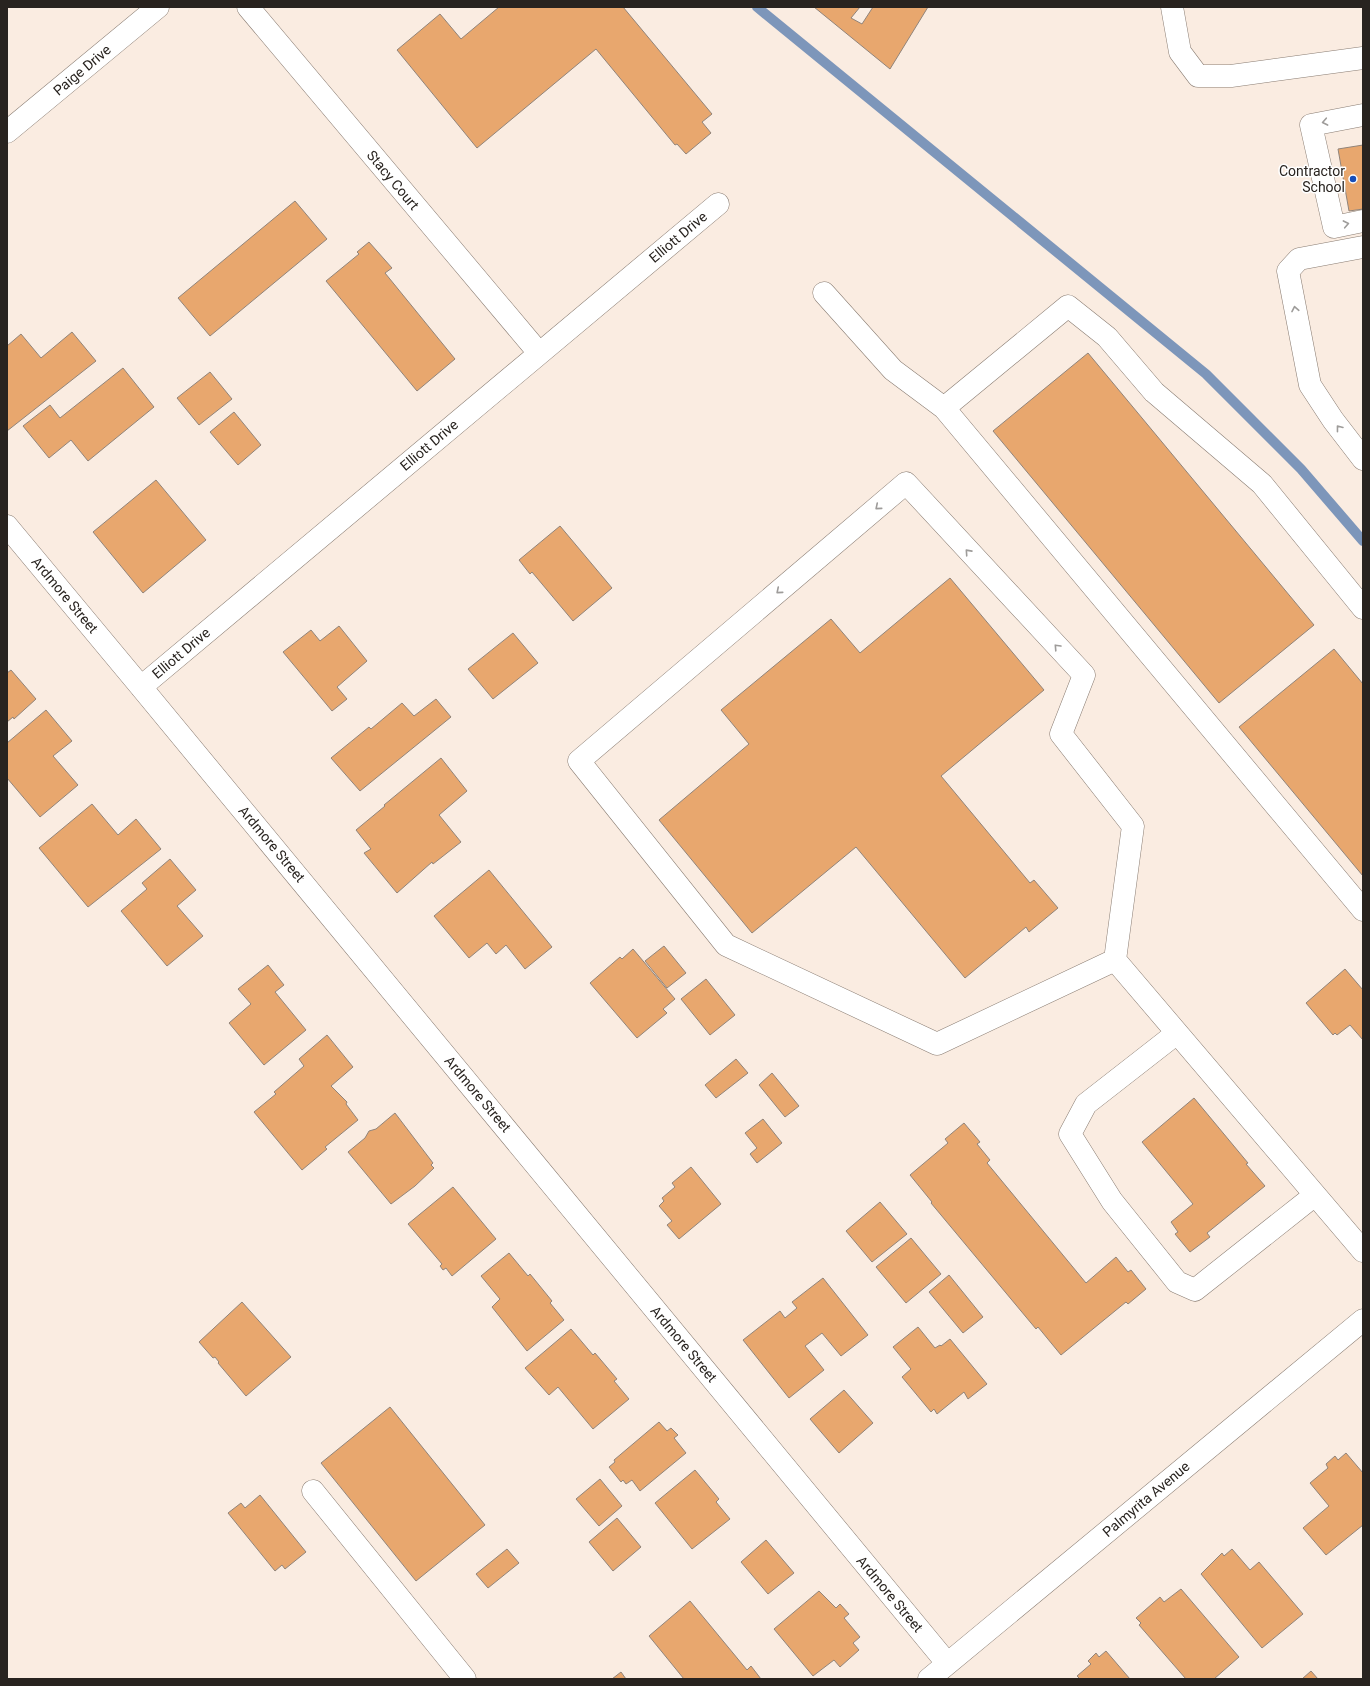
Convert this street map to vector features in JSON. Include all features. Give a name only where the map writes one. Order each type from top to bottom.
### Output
[{"type":"street","name":"Paige Drive","points":[[7,132],[158,7]]},
{"type":"street","name":"Stacy Court","points":[[248,7],[539,353]]},
{"type":"street","points":[[1172,7],[1180,52],[1198,76],[1230,76],[1363,58]]},
{"type":"street","points":[[1363,115],[1311,125],[1334,227],[1363,221]]},
{"type":"street","name":"Elliott Drive","points":[[141,687],[718,204]]},
{"type":"street","points":[[1363,247],[1298,259],[1288,271],[1310,385],[1333,420],[1363,459]]},
{"type":"street","points":[[824,292],[893,370],[944,408],[1363,910]]},
{"type":"street","points":[[944,408],[1068,306],[1107,337],[1154,392],[1262,484],[1363,608]]},
{"type":"street","points":[[1115,960],[937,1044],[726,945],[579,761],[906,483],[1084,675],[1061,734],[1134,826],[1115,960],[1363,1251]]},
{"type":"street","name":"Ardmore Street","points":[[7,526],[947,1664]]},
{"type":"street","points":[[1177,1033],[1086,1104],[1070,1134],[1112,1202],[1177,1282],[1195,1290],[1315,1195]]},
{"type":"street","name":"Palmyrita Avenue","points":[[929,1679],[1363,1320]]},
{"type":"street","points":[[313,1491],[465,1679]]},
{"type":"building","points":[[499,7],[623,7],[712,114],[702,122],[711,133],[686,154],[677,144],[675,145],[596,49],[477,148],[397,50],[440,14],[461,39]]},
{"type":"building","points":[[814,7],[860,7],[851,18],[862,24],[873,7],[928,7],[890,69]]},
{"type":"building","name":"Contractor School","points":[[1363,145],[1363,209],[1349,211],[1338,149]]},
{"type":"building","points":[[295,201],[327,239],[210,336],[178,298]]},
{"type":"building","points":[[369,242],[392,268],[385,273],[455,359],[417,391],[326,281],[359,254],[357,252]]},
{"type":"building","points":[[72,332],[96,361],[7,431],[7,346],[21,334],[41,358]]},
{"type":"building","points":[[1088,353],[1314,625],[1219,703],[993,431]]},
{"type":"building","points":[[123,368],[154,407],[88,461],[71,440],[49,458],[23,426],[50,405],[60,418]]},
{"type":"building","points":[[210,372],[232,399],[199,425],[177,398]]},
{"type":"building","points":[[234,412],[261,445],[238,465],[210,432]]},
{"type":"building","points":[[156,480],[206,540],[143,593],[93,532]]},
{"type":"building","points":[[560,526],[612,588],[573,621],[532,572],[530,574],[519,560]]},
{"type":"building","points":[[950,578],[1044,690],[941,776],[1030,883],[1034,880],[1058,908],[1029,932],[1026,927],[965,978],[856,847],[752,933],[659,820],[749,744],[721,710],[831,619],[860,653]]},
{"type":"building","points":[[339,626],[367,661],[337,687],[347,699],[332,711],[283,652],[311,630],[320,641]]},
{"type":"building","points":[[513,633],[538,663],[493,699],[468,669]]},
{"type":"building","points":[[1334,649],[1363,684],[1363,876],[1239,727]]},
{"type":"building","points":[[11,670],[36,699],[14,719],[13,717],[7,722],[7,673]]},
{"type":"building","points":[[436,699],[451,717],[360,791],[331,758],[369,727],[371,729],[402,703],[414,716]]},
{"type":"building","points":[[46,710],[72,741],[53,756],[78,785],[40,817],[7,778],[7,743]]},
{"type":"building","points":[[441,758],[467,791],[439,815],[461,842],[433,864],[432,862],[397,893],[364,853],[371,849],[356,830]]},
{"type":"building","points":[[92,804],[118,835],[136,819],[161,849],[88,907],[39,848]]},
{"type":"building","points":[[170,859],[196,890],[177,906],[203,936],[167,966],[121,911],[147,889],[142,883]]},
{"type":"building","points":[[489,870],[552,947],[525,969],[506,945],[496,954],[487,943],[469,958],[434,916]]},
{"type":"building","points":[[664,946],[686,973],[667,988],[645,961]]},
{"type":"building","points":[[633,949],[675,999],[663,1009],[667,1013],[637,1038],[590,983],[620,957],[622,959]]},
{"type":"building","points":[[268,965],[284,985],[275,992],[306,1030],[264,1065],[229,1023],[251,1004],[238,989]]},
{"type":"building","points":[[1345,969],[1363,990],[1363,1040],[1350,1025],[1337,1035],[1335,1033],[1333,1035],[1306,1003]]},
{"type":"building","points":[[706,979],[735,1015],[710,1035],[681,999]]},
{"type":"building","points":[[327,1035],[353,1067],[331,1086],[347,1102],[346,1104],[358,1120],[325,1147],[327,1149],[302,1170],[254,1112],[276,1094],[274,1092],[304,1066],[299,1059]]},
{"type":"building","points":[[736,1059],[748,1073],[716,1098],[705,1085]]},
{"type":"building","points":[[772,1073],[799,1106],[785,1117],[759,1085]]},
{"type":"building","points":[[1194,1098],[1248,1163],[1246,1164],[1265,1186],[1207,1233],[1210,1237],[1190,1252],[1175,1234],[1178,1232],[1171,1222],[1193,1204],[1142,1142]]},
{"type":"building","points":[[395,1113],[433,1163],[431,1165],[434,1168],[415,1186],[391,1204],[348,1152],[365,1138],[369,1131],[376,1129]]},
{"type":"building","points":[[763,1119],[782,1143],[757,1163],[750,1154],[757,1148],[745,1133]]},
{"type":"building","points":[[964,1123],[980,1142],[977,1144],[990,1160],[987,1163],[1086,1283],[1116,1257],[1128,1272],[1131,1270],[1146,1289],[1128,1304],[1126,1302],[1061,1355],[1038,1327],[1036,1329],[931,1203],[932,1202],[910,1175],[948,1143],[945,1139]]},
{"type":"building","points":[[691,1167],[721,1204],[679,1239],[667,1225],[672,1221],[659,1206],[664,1201],[662,1198],[675,1187],[672,1183]]},
{"type":"building","points":[[453,1187],[496,1239],[452,1276],[446,1268],[443,1270],[440,1266],[442,1264],[408,1224]]},
{"type":"building","points":[[880,1202],[907,1234],[872,1262],[846,1231]]},
{"type":"building","points":[[911,1238],[941,1274],[906,1303],[876,1267]]},
{"type":"building","points":[[509,1253],[528,1276],[530,1274],[552,1301],[550,1303],[564,1320],[527,1351],[492,1307],[500,1299],[481,1276]]},
{"type":"building","points":[[949,1275],[983,1317],[963,1333],[929,1292]]},
{"type":"building","points":[[823,1278],[868,1335],[841,1356],[822,1333],[805,1346],[824,1370],[789,1398],[743,1340],[780,1311],[785,1318],[797,1308],[792,1302]]},
{"type":"building","points":[[242,1302],[291,1357],[246,1396],[218,1363],[219,1362],[215,1357],[213,1358],[199,1342]]},
{"type":"building","points":[[918,1327],[935,1348],[940,1345],[941,1346],[950,1339],[987,1384],[968,1399],[964,1392],[937,1414],[934,1409],[931,1412],[902,1377],[911,1369],[893,1347]]},
{"type":"building","points":[[571,1329],[593,1355],[595,1353],[617,1379],[614,1381],[629,1399],[593,1429],[558,1387],[549,1395],[525,1368]]},
{"type":"building","points":[[844,1390],[873,1423],[839,1453],[810,1419]]},
{"type":"building","points":[[390,1407],[485,1525],[416,1581],[321,1463]]},
{"type":"building","points":[[659,1422],[667,1431],[671,1428],[678,1435],[674,1438],[686,1453],[640,1491],[632,1480],[626,1484],[623,1480],[621,1482],[609,1467],[615,1462],[614,1460]]},
{"type":"building","points":[[1346,1453],[1363,1473],[1363,1525],[1326,1555],[1303,1528],[1329,1506],[1310,1483],[1328,1468],[1326,1464],[1335,1456],[1338,1460]]},
{"type":"building","points":[[695,1470],[719,1499],[716,1502],[730,1519],[692,1549],[655,1503]]},
{"type":"building","points":[[600,1479],[622,1506],[599,1526],[576,1499]]},
{"type":"building","points":[[260,1495],[306,1552],[285,1569],[282,1565],[275,1571],[228,1513],[241,1503],[245,1508]]},
{"type":"building","points":[[617,1518],[641,1547],[613,1571],[589,1542]]},
{"type":"building","points":[[766,1540],[794,1573],[768,1594],[741,1562]]},
{"type":"building","points":[[507,1549],[519,1563],[488,1588],[476,1574]]},
{"type":"building","points":[[1232,1549],[1250,1570],[1259,1562],[1303,1614],[1262,1648],[1201,1574],[1222,1553],[1224,1556]]},
{"type":"building","points":[[1181,1589],[1239,1657],[1214,1679],[1186,1679],[1139,1625],[1141,1623],[1136,1618],[1160,1597],[1164,1602]]},
{"type":"building","points":[[819,1591],[836,1608],[840,1604],[849,1614],[844,1618],[860,1637],[853,1643],[859,1650],[840,1667],[834,1660],[813,1676],[774,1629]]},
{"type":"building","points":[[690,1601],[747,1670],[751,1666],[761,1679],[684,1679],[649,1636]]},
{"type":"building","points":[[1106,1651],[1130,1679],[1080,1679],[1077,1676],[1091,1664],[1088,1661],[1096,1653],[1099,1657]]},
{"type":"building","points":[[1311,1671],[1318,1679],[1302,1679]]},
{"type":"building","points":[[621,1672],[626,1679],[612,1679]]},
{"type":"waterway","points":[[757,7],[1206,374],[1301,469],[1363,541]]},
{"type":"place","name":"Contractor School","points":[[1353,179]]}]
